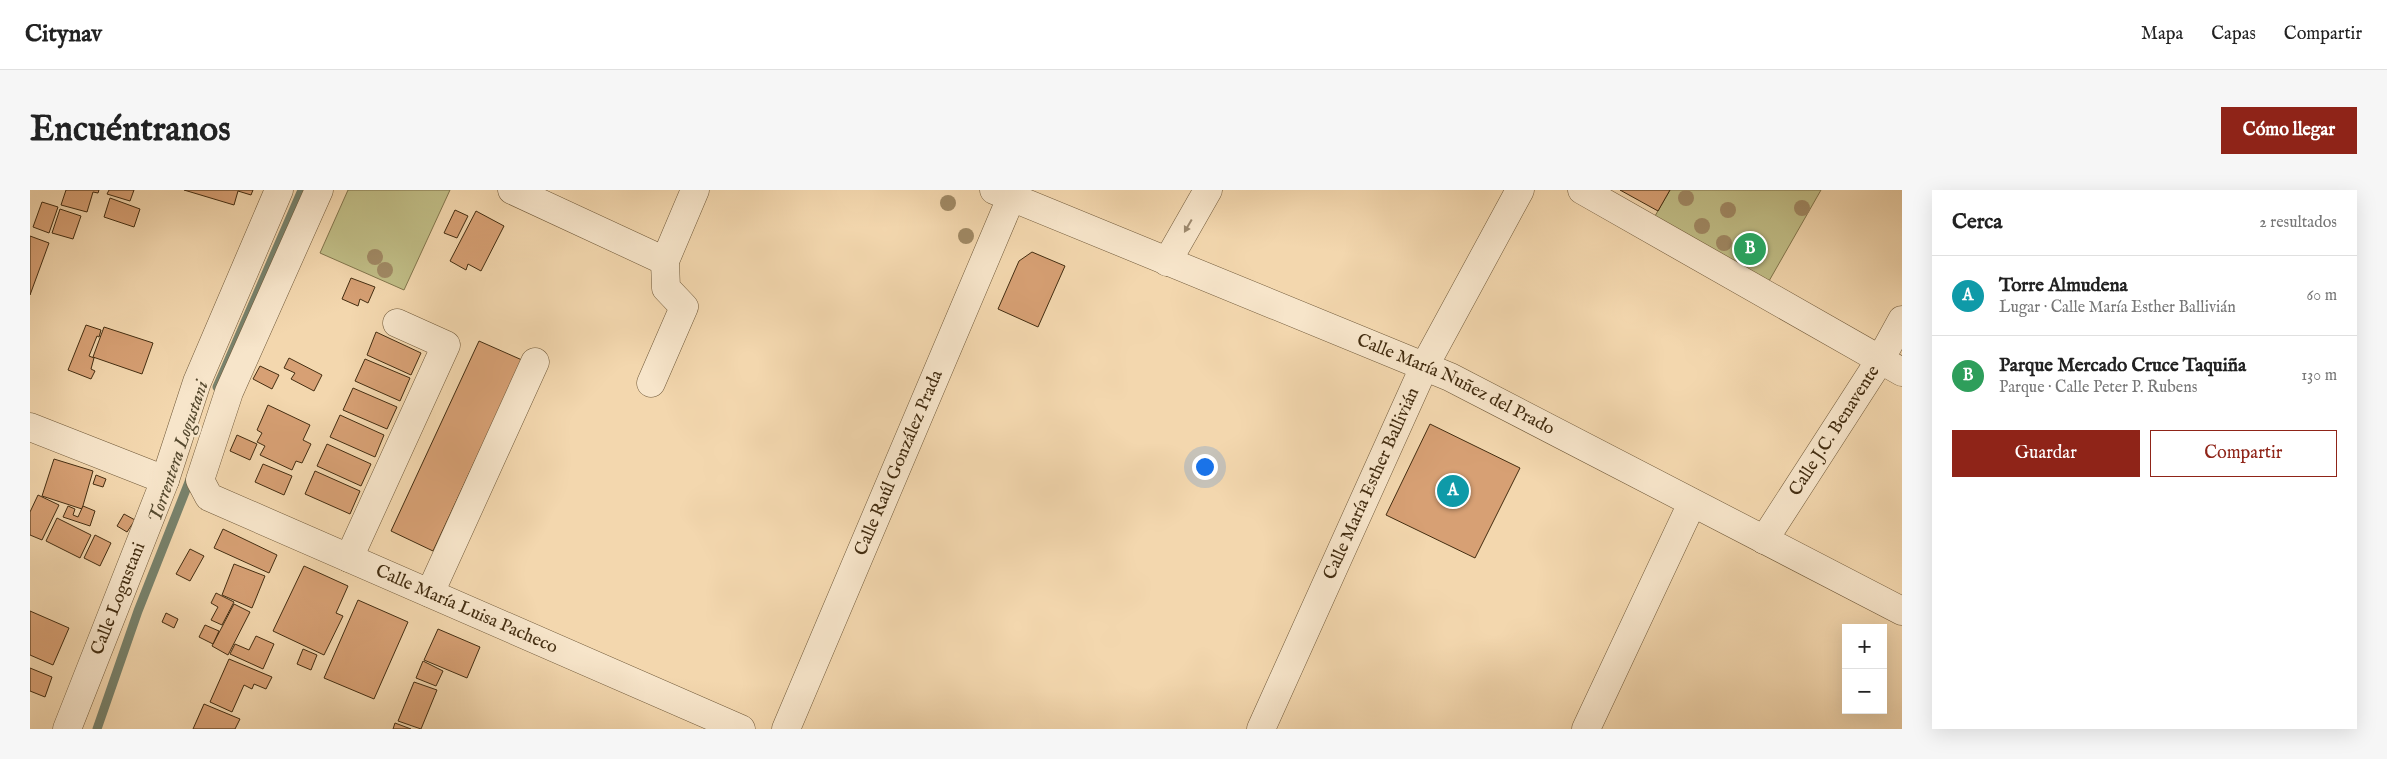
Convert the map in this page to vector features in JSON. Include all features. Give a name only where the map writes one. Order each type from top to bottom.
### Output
[{"type":"street","name":"Calle Logustani","points":[[67,729],[165,480],[197,382],[280,190]]},
{"type":"street","name":"Calle María Luisa Pacheco","points":[[319,190],[229,392],[200,480],[209,498],[741,729]]},
{"type":"street","points":[[512,190],[665,261]]},
{"type":"street","points":[[651,383],[684,307],[666,288],[665,261],[695,190]]},
{"type":"street","points":[[1167,262],[1208,190]]},
{"type":"street","name":"Calle María Esther Ballivián","points":[[1261,729],[1424,367],[1520,190]]},
{"type":"street","points":[[1582,190],[1891,366]]},
{"type":"street","name":"Calle María Nuñez del Prado","points":[[1003,194],[1450,377],[1902,612]]},
{"type":"street","name":"Calle Raúl González Prada","points":[[786,729],[1003,194]]},
{"type":"street","name":"Calle J.C. Benavente","points":[[1764,540],[1891,366],[1902,320]]},
{"type":"street","points":[[349,558],[446,345],[397,323]]},
{"type":"street","points":[[430,593],[535,362]]},
{"type":"street","points":[[30,427],[165,480]]},
{"type":"street","points":[[1586,729],[1692,503]]},
{"type":"shaded area","points":[[348,190],[450,190],[404,290],[320,253]]},
{"type":"shaded area","points":[[1670,190],[1821,190],[1769,281],[1655,216]]},
{"type":"building","points":[[66,190],[99,190],[98,193],[93,192],[87,212],[61,205]]},
{"type":"building","points":[[109,190],[134,190],[130,201],[107,194]]},
{"type":"building","points":[[184,190],[253,190],[251,195],[238,191],[234,205]]},
{"type":"building","points":[[1620,190],[1670,190],[1658,211]]},
{"type":"building","points":[[110,198],[140,209],[134,227],[104,217]]},
{"type":"building","points":[[42,202],[58,207],[49,233],[33,227]]},
{"type":"building","points":[[60,209],[81,216],[73,239],[52,233]]},
{"type":"building","points":[[455,210],[468,216],[457,238],[444,233]]},
{"type":"building","points":[[476,211],[504,226],[481,271],[468,264],[466,270],[450,261]]},
{"type":"building","points":[[30,236],[49,243],[30,295]]},
{"type":"building","points":[[1032,252],[1065,266],[1038,327],[998,309],[1019,261]]},
{"type":"building","points":[[351,278],[375,287],[368,303],[360,299],[358,306],[342,299]]},
{"type":"building","points":[[86,325],[101,330],[89,356],[94,358],[91,369],[95,371],[91,379],[68,370]]},
{"type":"building","points":[[104,327],[153,343],[142,374],[93,357]]},
{"type":"building","points":[[376,332],[421,353],[411,375],[367,355]]},
{"type":"building","points":[[479,341],[522,360],[433,551],[391,531]]},
{"type":"building","points":[[289,358],[322,375],[314,391],[291,379],[295,373],[284,368]]},
{"type":"building","points":[[365,359],[410,378],[400,401],[355,381]]},
{"type":"building","points":[[260,366],[279,375],[272,389],[253,379]]},
{"type":"building","points":[[353,388],[397,407],[387,429],[343,410]]},
{"type":"building","points":[[268,405],[310,425],[303,440],[311,444],[302,463],[296,461],[292,470],[260,455],[265,446],[257,442],[262,433],[257,430]]},
{"type":"building","points":[[340,415],[384,435],[375,457],[330,437]]},
{"type":"building","points":[[1430,424],[1520,468],[1475,558],[1386,515]]},
{"type":"building","points":[[237,435],[257,444],[250,460],[230,451]]},
{"type":"building","points":[[327,444],[371,464],[361,486],[317,466]]},
{"type":"building","points":[[54,459],[93,471],[82,509],[42,496]]},
{"type":"building","points":[[263,464],[292,476],[284,495],[255,482]]},
{"type":"building","points":[[315,471],[360,491],[350,514],[305,494]]},
{"type":"building","points":[[96,475],[106,479],[103,487],[93,484]]},
{"type":"building","points":[[38,495],[59,505],[42,540],[30,535],[30,512]]},
{"type":"building","points":[[68,506],[75,509],[73,515],[78,517],[83,506],[95,511],[90,526],[63,517]]},
{"type":"building","points":[[124,514],[135,520],[127,532],[117,526]]},
{"type":"building","points":[[57,518],[91,535],[80,558],[46,541]]},
{"type":"building","points":[[223,529],[277,555],[269,573],[214,548]]},
{"type":"building","points":[[95,535],[111,543],[100,566],[84,558]]},
{"type":"building","points":[[190,549],[204,556],[190,581],[176,574]]},
{"type":"building","points":[[234,564],[265,576],[252,608],[222,595]]},
{"type":"building","points":[[304,566],[348,586],[336,613],[343,616],[324,655],[273,631]]},
{"type":"building","points":[[216,593],[234,602],[222,625],[211,620],[218,607],[211,603]]},
{"type":"building","points":[[358,600],[408,622],[374,699],[324,678]]},
{"type":"building","points":[[234,604],[250,612],[228,655],[212,646]]},
{"type":"building","points":[[30,611],[69,628],[53,665],[30,655]]},
{"type":"building","points":[[166,613],[178,619],[174,628],[162,622]]},
{"type":"building","points":[[205,625],[219,631],[213,644],[199,637]]},
{"type":"building","points":[[438,629],[480,647],[467,678],[424,660]]},
{"type":"building","points":[[256,636],[274,644],[263,669],[230,654],[235,644],[249,650]]},
{"type":"building","points":[[303,649],[317,655],[311,670],[297,664]]},
{"type":"building","points":[[229,659],[272,677],[266,689],[254,684],[252,689],[244,685],[232,712],[210,702]]},
{"type":"building","points":[[423,661],[443,671],[436,686],[416,678]]},
{"type":"building","points":[[30,668],[52,677],[45,697],[30,691]]},
{"type":"building","points":[[414,682],[437,690],[421,729],[398,721]]},
{"type":"building","points":[[204,704],[240,719],[235,729],[193,729]]},
{"type":"building","points":[[395,723],[411,729],[393,729]]},
{"type":"waterway","name":"Torrentera Logustani","points":[[217,387],[302,190]]},
{"type":"waterway","name":"Torrentera Logustani","points":[[97,729],[138,611],[191,477]]},
{"type":"place","name":"Parque Mercado Cruce Taquiña","points":[[1750,249]]},
{"type":"place","name":"Torre Almudena","points":[[1453,491]]}]
